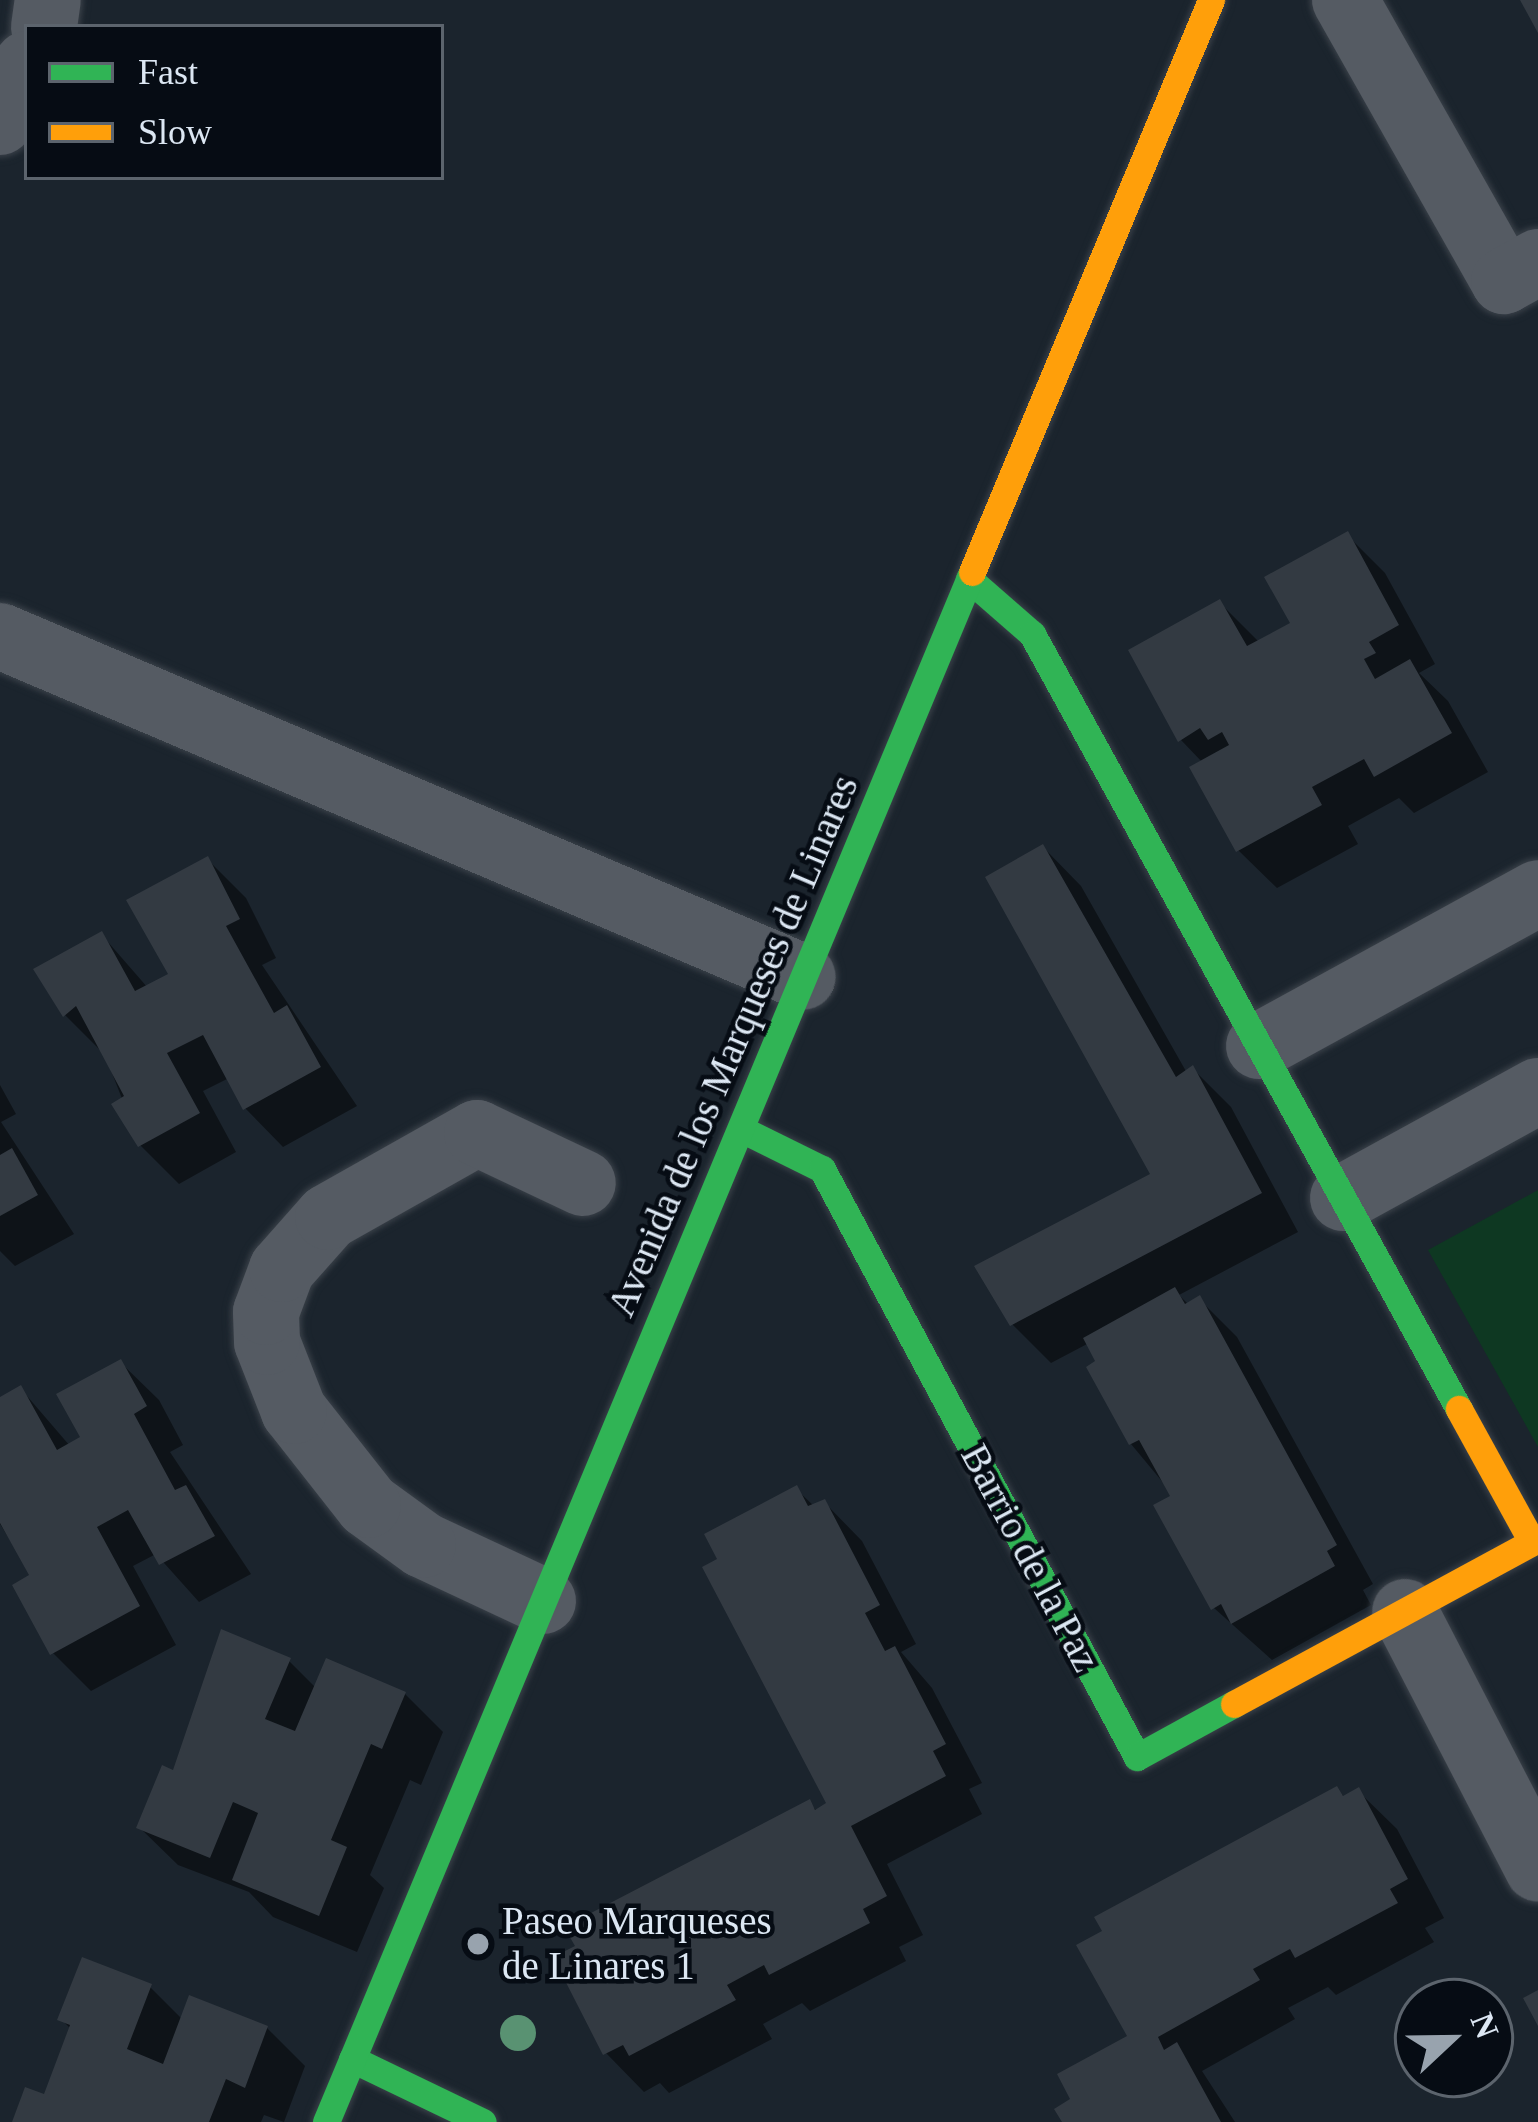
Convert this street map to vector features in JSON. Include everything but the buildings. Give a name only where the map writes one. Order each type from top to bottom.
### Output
[{"type":"street","name":"Avenida de los Marqueses de Linares","points":[[326,2122],[1211,0]]},
{"type":"street","points":[[1345,0],[1504,281],[1538,262]]},
{"type":"street","points":[[0,122],[24,70]]},
{"type":"street","name":"Barrio de la Paz","points":[[741,1129],[822,1169],[1137,1757],[1532,1542],[1032,634],[969,579]]},
{"type":"street","points":[[0,636],[803,977]]},
{"type":"street","points":[[1259,1046],[1538,893]]},
{"type":"street","points":[[1343,1198],[1538,1091]]},
{"type":"street","points":[[543,1601],[423,1545],[368,1505],[294,1411],[267,1342],[266,1312],[282,1269],[328,1217],[477,1132],[583,1183]]},
{"type":"street","points":[[1405,1612],[1538,1869]]},
{"type":"street","points":[[352,2060],[483,2122]]},
{"type":"green space","points":[[1538,1190],[1538,1447],[1428,1250]]},
{"type":"traffic: fast","points":[[326,2122],[972,572]]},
{"type":"traffic: fast","points":[[969,579],[1032,634],[1459,1409]]},
{"type":"traffic: fast","points":[[741,1129],[822,1169],[1137,1757],[1234,1704]]},
{"type":"traffic: fast","points":[[352,2059],[483,2122]]},
{"type":"traffic: slow","points":[[972,572],[1211,0]]},
{"type":"traffic: slow","points":[[1234,1704],[1532,1542],[1459,1409]]},
{"type":"place","name":"Paseo Marqueses de Linares 1","points":[[478,1944]]}]
